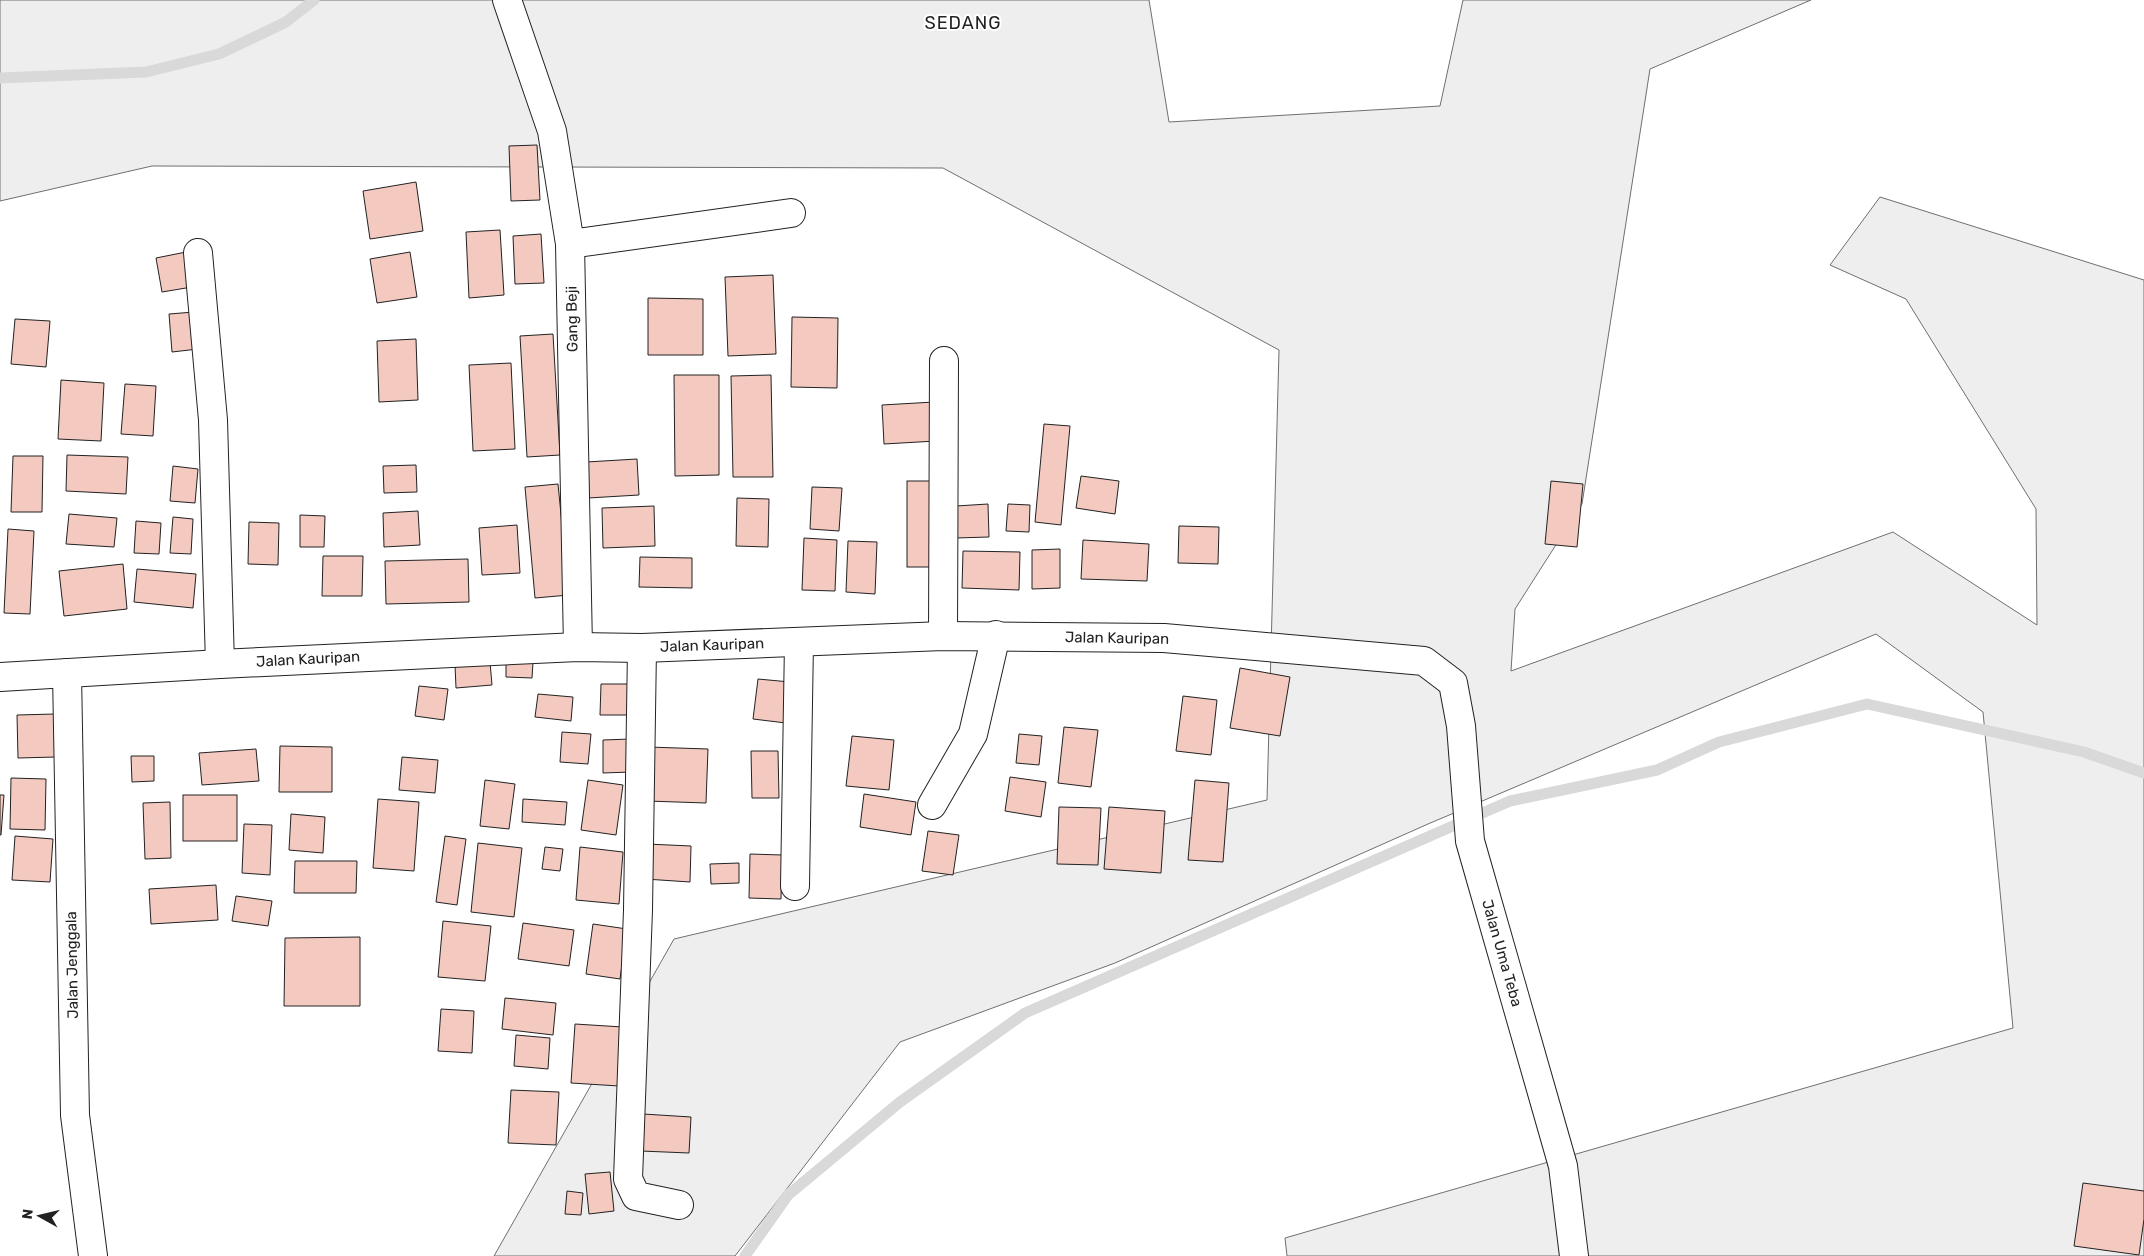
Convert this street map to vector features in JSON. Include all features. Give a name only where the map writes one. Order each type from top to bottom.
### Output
[{"type":"street","name":"Gang Beji","points":[[507,0],[552,131],[570,244],[578,647]]},
{"type":"street","points":[[570,244],[791,213]]},
{"type":"street","points":[[198,252],[212,420],[220,664]]},
{"type":"street","points":[[943,636],[944,361]]},
{"type":"street","name":"Jalan Kauripan","points":[[0,677],[220,664],[578,647],[642,648],[943,636],[1164,638],[1424,661]]},
{"type":"street","points":[[932,805],[974,734],[996,636]]},
{"type":"street","points":[[795,886],[799,642]]},
{"type":"street","points":[[642,648],[638,910],[628,1179],[636,1196],[679,1206]]},
{"type":"street","name":"Jalan Uma Teba","points":[[1424,661],[1453,682],[1461,726],[1470,841],[1563,1166],[1574,1256]]},
{"type":"street","name":"Jalan Jenggala","points":[[67,673],[75,1115],[93,1256]]},
{"type":"shaded area","points":[[0,0],[1149,0],[1169,122],[1440,106],[1463,0],[1811,0],[1650,69],[1582,504],[1515,609],[1511,671],[1893,532],[2037,625],[2036,509],[1906,299],[1830,265],[1880,197],[2144,280],[2144,1256],[1287,1256],[1285,1238],[2013,1028],[1983,712],[1876,634],[1428,824],[1115,963],[900,1042],[735,1256],[494,1256],[674,939],[1267,800],[1279,350],[943,168],[152,166],[0,201]]},
{"type":"building","points":[[537,145],[540,200],[511,201],[509,146]]},
{"type":"building","points":[[416,182],[423,231],[370,239],[363,191]]},
{"type":"building","points":[[500,230],[504,295],[469,298],[466,232]]},
{"type":"building","points":[[541,234],[544,283],[515,284],[513,236]]},
{"type":"building","points":[[186,252],[192,287],[162,292],[156,258]]},
{"type":"building","points":[[410,252],[417,297],[377,303],[370,259]]},
{"type":"building","points":[[773,275],[776,354],[728,356],[725,277]]},
{"type":"building","points":[[648,298],[703,299],[703,355],[648,355]]},
{"type":"building","points":[[194,312],[198,349],[172,352],[169,314]]},
{"type":"building","points":[[792,317],[838,318],[837,388],[791,387]]},
{"type":"building","points":[[15,319],[50,321],[46,367],[11,364]]},
{"type":"building","points":[[553,334],[560,455],[527,457],[520,336]]},
{"type":"building","points":[[416,339],[418,400],[379,402],[377,341]]},
{"type":"building","points":[[511,363],[515,449],[473,451],[469,365]]},
{"type":"building","points":[[674,375],[719,375],[719,475],[675,476]]},
{"type":"building","points":[[771,375],[773,477],[733,477],[731,376]]},
{"type":"building","points":[[61,380],[104,383],[101,441],[58,439]]},
{"type":"building","points":[[125,384],[156,386],[153,436],[121,434]]},
{"type":"building","points":[[934,402],[936,441],[884,444],[882,405]]},
{"type":"building","points":[[1044,424],[1070,426],[1061,525],[1035,522]]},
{"type":"building","points":[[67,455],[128,457],[126,494],[66,491]]},
{"type":"building","points":[[13,456],[43,456],[42,512],[11,512]]},
{"type":"building","points":[[637,459],[639,495],[588,498],[586,462]]},
{"type":"building","points":[[416,465],[417,492],[384,493],[383,466]]},
{"type":"building","points":[[173,466],[198,469],[195,503],[170,501]]},
{"type":"building","points":[[1081,476],[1119,481],[1115,514],[1076,508]]},
{"type":"building","points":[[907,481],[937,481],[937,567],[907,567]]},
{"type":"building","points":[[1551,481],[1583,484],[1577,547],[1545,544]]},
{"type":"building","points":[[558,484],[569,595],[535,598],[525,487]]},
{"type":"building","points":[[812,487],[842,488],[839,531],[810,529]]},
{"type":"building","points":[[737,498],[769,499],[768,547],[736,546]]},
{"type":"building","points":[[988,504],[989,537],[956,538],[956,506]]},
{"type":"building","points":[[1008,504],[1030,505],[1029,532],[1006,531]]},
{"type":"building","points":[[654,506],[655,546],[603,548],[602,508]]},
{"type":"building","points":[[418,511],[420,545],[384,547],[383,513]]},
{"type":"building","points":[[69,514],[117,518],[114,547],[66,544]]},
{"type":"building","points":[[300,515],[325,516],[324,547],[300,547]]},
{"type":"building","points":[[173,517],[193,519],[191,554],[170,553]]},
{"type":"building","points":[[136,521],[161,523],[159,554],[134,553]]},
{"type":"building","points":[[249,522],[279,523],[278,565],[248,564]]},
{"type":"building","points":[[517,525],[520,573],[482,575],[479,528]]},
{"type":"building","points":[[1179,526],[1219,527],[1218,564],[1178,563]]},
{"type":"building","points":[[8,529],[34,531],[30,614],[4,613]]},
{"type":"building","points":[[804,538],[837,540],[835,591],[802,590]]},
{"type":"building","points":[[1083,540],[1149,544],[1147,581],[1081,579]]},
{"type":"building","points":[[848,541],[877,542],[875,594],[846,592]]},
{"type":"building","points":[[1060,549],[1060,588],[1032,589],[1032,550]]},
{"type":"building","points":[[963,551],[1020,552],[1019,590],[962,588]]},
{"type":"building","points":[[323,556],[363,556],[362,596],[322,596]]},
{"type":"building","points":[[640,557],[692,558],[692,588],[639,587]]},
{"type":"building","points":[[468,559],[469,602],[386,604],[385,561]]},
{"type":"building","points":[[123,564],[127,609],[64,616],[59,571]]},
{"type":"building","points":[[137,569],[196,574],[193,608],[134,602]]},
{"type":"building","points":[[506,661],[533,662],[532,678],[506,677]]},
{"type":"building","points":[[490,662],[492,685],[456,688],[455,665]]},
{"type":"building","points":[[1240,668],[1290,677],[1280,736],[1230,728]]},
{"type":"building","points":[[758,679],[790,682],[786,723],[753,719]]},
{"type":"building","points":[[601,684],[632,684],[631,715],[600,715]]},
{"type":"building","points":[[419,686],[448,689],[444,720],[415,716]]},
{"type":"building","points":[[538,694],[573,697],[571,721],[535,717]]},
{"type":"building","points":[[1183,696],[1217,700],[1211,755],[1176,751]]},
{"type":"building","points":[[55,714],[56,757],[18,758],[17,715]]},
{"type":"building","points":[[1064,727],[1098,730],[1091,787],[1058,783]]},
{"type":"building","points":[[562,732],[591,734],[588,764],[560,762]]},
{"type":"building","points":[[1019,734],[1042,736],[1039,765],[1016,763]]},
{"type":"building","points":[[852,736],[894,740],[889,790],[846,786]]},
{"type":"building","points":[[630,739],[631,772],[603,773],[603,740]]},
{"type":"building","points":[[280,746],[332,747],[332,792],[279,792]]},
{"type":"building","points":[[648,747],[708,749],[706,803],[647,801]]},
{"type":"building","points":[[256,749],[259,781],[202,785],[199,753]]},
{"type":"building","points":[[751,751],[778,751],[779,798],[752,798]]},
{"type":"building","points":[[131,756],[154,756],[154,781],[132,782]]},
{"type":"building","points":[[402,757],[438,760],[435,793],[399,790]]},
{"type":"building","points":[[1010,777],[1046,782],[1041,817],[1005,811]]},
{"type":"building","points":[[11,778],[46,779],[45,830],[10,829]]},
{"type":"building","points":[[485,780],[515,784],[509,829],[480,826]]},
{"type":"building","points":[[588,780],[623,785],[616,835],[581,830]]},
{"type":"building","points":[[1195,780],[1229,783],[1223,862],[1188,860]]},
{"type":"building","points":[[864,794],[916,802],[911,835],[860,827]]},
{"type":"building","points":[[0,795],[4,795],[1,835],[0,835]]},
{"type":"building","points":[[183,795],[237,795],[237,841],[183,841]]},
{"type":"building","points":[[378,799],[419,802],[414,871],[373,868]]},
{"type":"building","points":[[523,799],[567,802],[565,825],[522,822]]},
{"type":"building","points":[[170,802],[171,858],[145,859],[143,803]]},
{"type":"building","points":[[1059,807],[1101,808],[1098,865],[1057,864]]},
{"type":"building","points":[[1109,807],[1165,811],[1161,873],[1104,869]]},
{"type":"building","points":[[291,814],[325,817],[323,853],[289,850]]},
{"type":"building","points":[[244,824],[272,825],[270,875],[242,873]]},
{"type":"building","points":[[928,831],[959,835],[953,875],[922,871]]},
{"type":"building","points":[[15,836],[53,839],[50,882],[12,880]]},
{"type":"building","points":[[445,836],[466,839],[457,905],[436,902]]},
{"type":"building","points":[[478,843],[522,848],[514,917],[471,912]]},
{"type":"building","points":[[647,844],[691,846],[690,882],[645,879]]},
{"type":"building","points":[[545,847],[563,849],[560,871],[542,869]]},
{"type":"building","points":[[580,847],[623,852],[619,904],[576,900]]},
{"type":"building","points":[[750,854],[782,855],[781,899],[749,898]]},
{"type":"building","points":[[295,861],[357,861],[356,893],[294,893]]},
{"type":"building","points":[[739,863],[739,883],[711,884],[710,864]]},
{"type":"building","points":[[216,885],[218,920],[151,924],[149,889]]},
{"type":"building","points":[[236,896],[272,901],[268,926],[232,921]]},
{"type":"building","points":[[443,921],[491,926],[485,981],[438,977]]},
{"type":"building","points":[[523,923],[574,930],[569,966],[518,959]]},
{"type":"building","points":[[593,924],[627,929],[620,979],[586,974]]},
{"type":"building","points":[[360,937],[360,1006],[284,1006],[285,938]]},
{"type":"building","points":[[505,998],[556,1003],[553,1035],[502,1029]]},
{"type":"building","points":[[441,1009],[474,1011],[472,1053],[438,1051]]},
{"type":"building","points":[[575,1024],[623,1027],[619,1086],[571,1083]]},
{"type":"building","points":[[516,1035],[550,1038],[548,1069],[514,1066]]},
{"type":"building","points":[[511,1090],[559,1092],[556,1145],[508,1143]]},
{"type":"building","points":[[643,1114],[691,1117],[689,1153],[641,1151]]},
{"type":"building","points":[[610,1172],[614,1211],[589,1214],[585,1174]]},
{"type":"building","points":[[2083,1183],[2144,1191],[2144,1219],[2139,1255],[2074,1246]]},
{"type":"building","points":[[567,1191],[583,1193],[581,1215],[565,1214]]},
{"type":"waterway","points":[[0,78],[146,72],[219,54],[286,22],[314,0]]},
{"type":"waterway","points":[[745,1256],[788,1195],[900,1102],[1025,1013],[1510,801],[1657,770],[1719,742],[1867,704],[2084,752],[2144,773]]},
{"type":"district","name":"SEDANG","points":[[963,23]]}]
